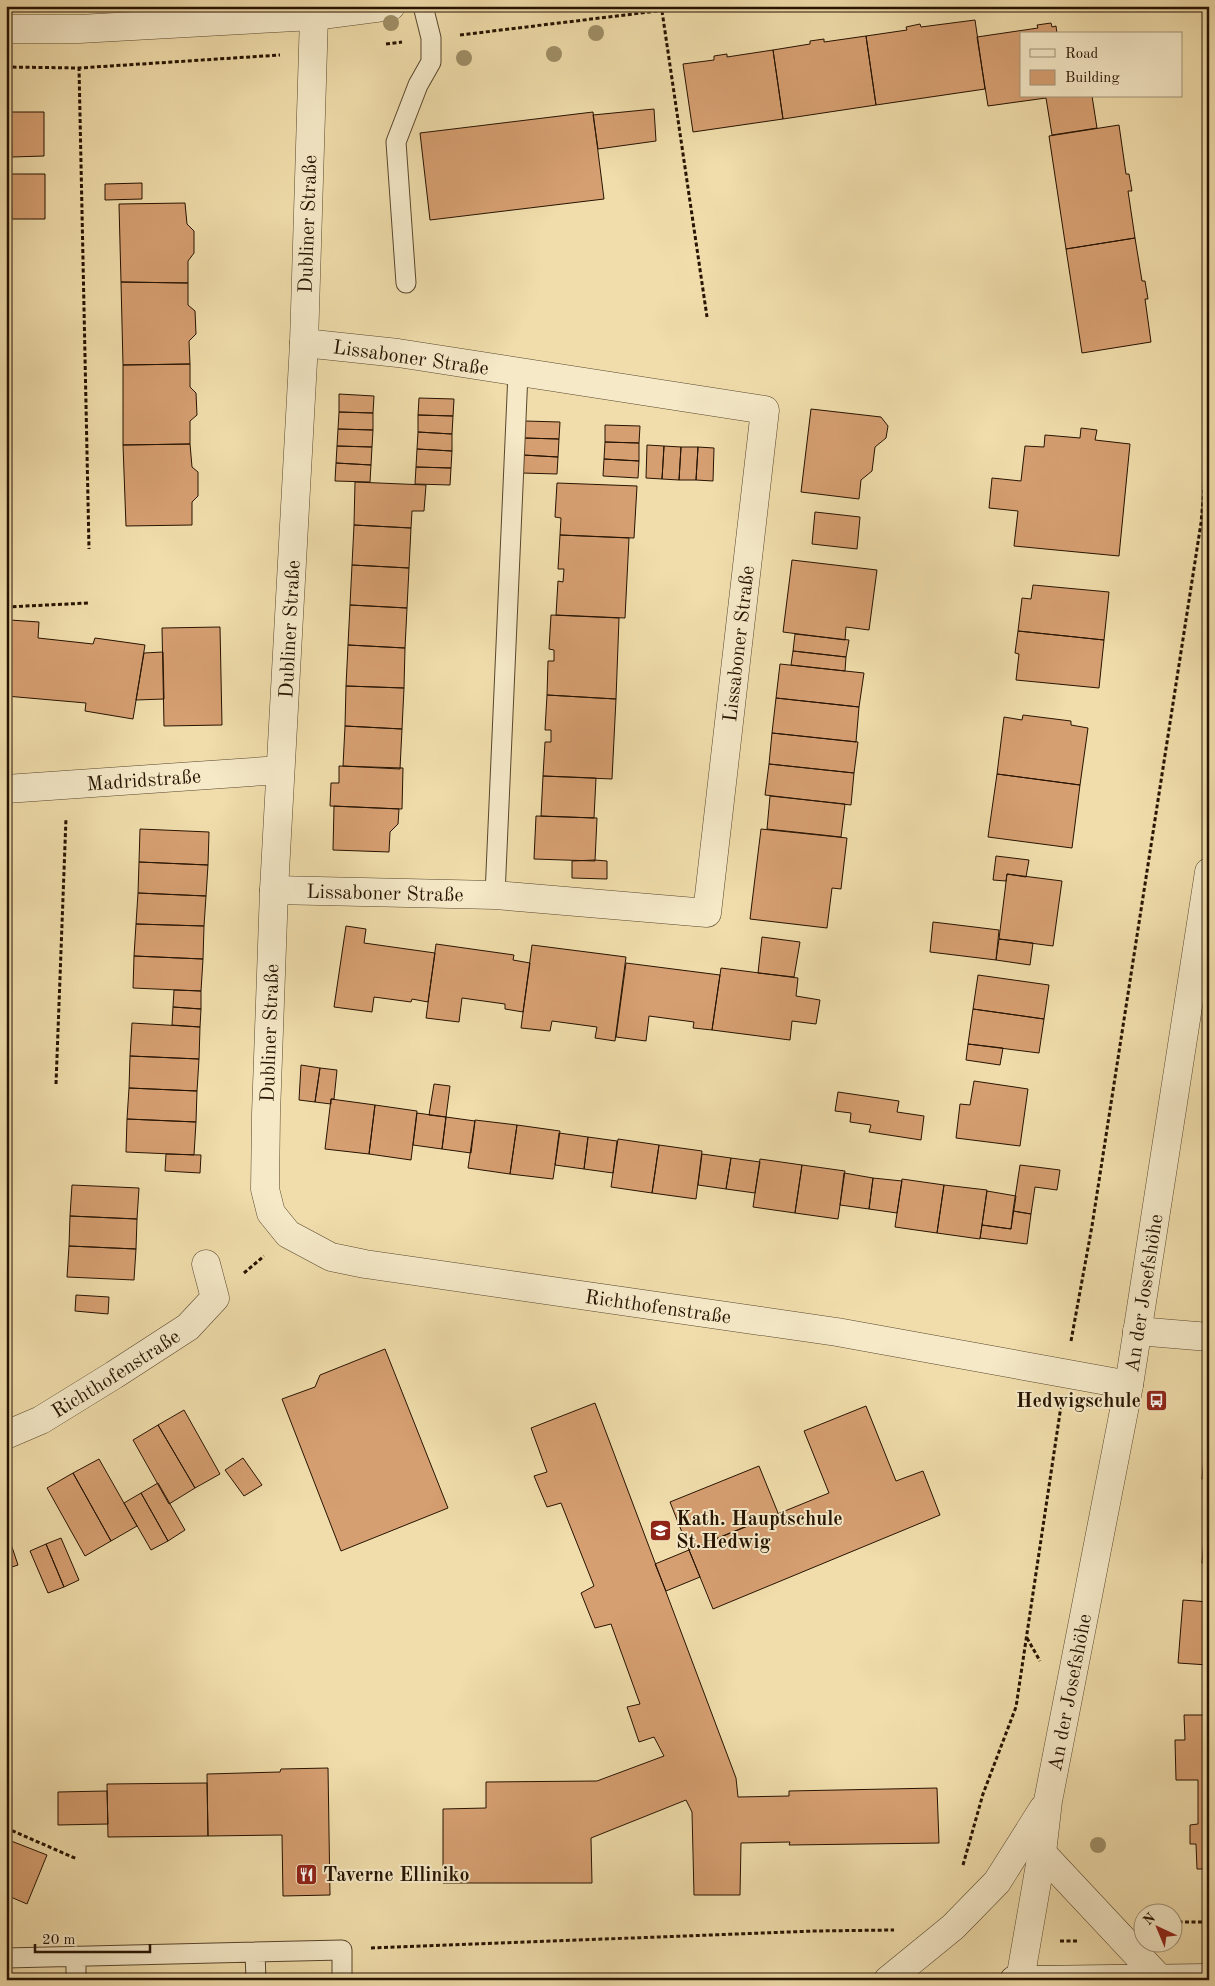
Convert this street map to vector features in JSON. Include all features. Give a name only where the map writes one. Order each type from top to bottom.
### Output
[{"type":"street","points":[[6,29],[79,29],[391,6]]},
{"type":"street","name":"Dubliner Straße","points":[[288,1234],[272,1213],[265,1189],[266,1114],[274,890],[304,342],[312,11]]},
{"type":"street","name":"Lissaboner Straße","points":[[274,890],[496,895],[707,913],[765,410],[398,353],[304,342]]},
{"type":"street","name":"Madridstraße","points":[[6,789],[280,770]]},
{"type":"street","name":"An der Josefshöhe","points":[[1020,1980],[1042,1853],[1048,1801],[1129,1385],[1209,872]]},
{"type":"street","name":"Richthofenstraße","points":[[288,1234],[331,1257],[365,1264],[837,1332],[1129,1385]]},
{"type":"street","points":[[206,1264],[215,1298]]},
{"type":"street","name":"Richthofenstraße","points":[[6,1435],[41,1420],[114,1376],[188,1327],[215,1298]]},
{"type":"street","points":[[1137,1331],[1209,1337]]},
{"type":"street","name":"An der Josefshöhe","points":[[888,1980],[953,1928],[998,1882],[1048,1801]]},
{"type":"street","points":[[1042,1853],[1160,1979]]},
{"type":"street","points":[[1014,1980],[1209,1978]]},
{"type":"lane","points":[[406,283],[396,142],[418,85],[431,62],[431,38],[424,6]]},
{"type":"lane","name":"Lissaboner Straße","points":[[496,895],[518,373]]},
{"type":"lane","points":[[6,1958],[342,1950],[342,1980]]},
{"type":"lane","points":[[255,1952],[256,1980]]},
{"type":"lane","points":[[76,1956],[76,1980]]},
{"type":"path","points":[[1207,6],[1209,15]]},
{"type":"path","points":[[662,11],[707,317]]},
{"type":"path","points":[[79,29],[89,549]]},
{"type":"path","points":[[959,1870],[965,1862],[983,1794],[1016,1707],[1066,1373],[1092,1226],[1201,523],[1209,434]]},
{"type":"path","points":[[6,607],[89,603]]},
{"type":"path","points":[[56,1084],[68,785]]},
{"type":"path","points":[[215,1298],[288,1234]]},
{"type":"path","points":[[6,1828],[77,1859]]},
{"type":"path","points":[[1182,1922],[1209,1922]]},
{"type":"path","points":[[342,1950],[814,1931],[900,1930]]},
{"type":"building","points":[[975,20],[985,89],[876,105],[866,36],[907,30],[906,27],[920,24],[921,27]]},
{"type":"building","points":[[1051,23],[1052,27],[1056,26],[1057,32],[1020,32],[1020,98],[1046,98],[988,106],[977,37],[1038,28],[1037,25]]},
{"type":"building","points":[[866,36],[876,105],[783,119],[773,50],[810,44],[810,41],[824,39],[824,42]]},
{"type":"building","points":[[773,50],[783,119],[693,132],[683,64],[714,60],[714,56],[727,54],[727,57]]},
{"type":"building","points":[[1046,98],[1092,98],[1097,128],[1052,135]]},
{"type":"building","points":[[1204,105],[1209,105],[1209,129],[1205,129]]},
{"type":"building","points":[[654,109],[656,141],[598,149],[593,115]]},
{"type":"building","points":[[11,112],[44,112],[44,156],[12,157]]},
{"type":"building","points":[[593,112],[604,199],[430,220],[420,133]]},
{"type":"building","points":[[1119,125],[1126,174],[1129,174],[1132,191],[1128,191],[1135,238],[1066,249],[1049,136]]},
{"type":"building","points":[[11,174],[45,174],[45,219],[12,219]]},
{"type":"building","points":[[142,183],[142,199],[105,200],[105,184]]},
{"type":"building","points":[[185,203],[187,224],[194,231],[194,253],[188,261],[188,283],[121,282],[119,204]]},
{"type":"building","points":[[1135,238],[1142,281],[1145,281],[1148,299],[1145,299],[1151,342],[1082,353],[1066,249]]},
{"type":"building","points":[[121,282],[188,283],[188,305],[195,311],[196,334],[189,341],[190,364],[123,365]]},
{"type":"building","points":[[190,364],[190,387],[196,393],[197,415],[190,421],[190,444],[123,445],[123,365]]},
{"type":"building","points":[[339,394],[374,396],[373,413],[339,412]]},
{"type":"building","points":[[419,398],[454,399],[453,416],[418,415]]},
{"type":"building","points":[[811,409],[881,417],[888,426],[886,438],[875,447],[872,471],[861,480],[859,499],[801,492]]},
{"type":"building","points":[[339,412],[373,413],[373,430],[338,429]]},
{"type":"building","points":[[418,415],[453,416],[452,434],[418,432]]},
{"type":"building","points":[[6,417],[8,445],[6,447]]},
{"type":"building","points":[[525,421],[560,422],[559,439],[524,438]]},
{"type":"building","points":[[605,425],[640,426],[639,443],[605,442]]},
{"type":"building","points":[[1081,428],[1097,430],[1095,440],[1130,444],[1119,556],[1014,546],[1018,511],[989,508],[992,478],[1021,481],[1025,446],[1044,447],[1045,435],[1080,438]]},
{"type":"building","points":[[338,429],[373,430],[372,447],[337,446]]},
{"type":"building","points":[[418,432],[452,434],[452,451],[417,449]]},
{"type":"building","points":[[524,438],[559,439],[558,457],[523,455]]},
{"type":"building","points":[[605,442],[639,443],[639,461],[604,459]]},
{"type":"building","points":[[190,444],[192,467],[198,472],[198,496],[192,502],[192,525],[126,526],[123,445]]},
{"type":"building","points":[[647,445],[664,446],[662,479],[646,478]]},
{"type":"building","points":[[337,446],[372,447],[371,465],[336,463]]},
{"type":"building","points":[[664,446],[681,447],[679,480],[662,479]]},
{"type":"building","points":[[681,447],[698,447],[696,480],[679,480]]},
{"type":"building","points":[[698,447],[714,448],[713,481],[696,480]]},
{"type":"building","points":[[417,449],[452,451],[451,468],[416,467]]},
{"type":"building","points":[[523,455],[558,457],[557,474],[522,473]]},
{"type":"building","points":[[604,459],[639,461],[638,478],[603,476]]},
{"type":"building","points":[[336,463],[371,465],[370,482],[335,481]]},
{"type":"building","points":[[416,467],[451,468],[450,485],[415,484]]},
{"type":"building","points":[[355,482],[426,485],[424,511],[412,511],[411,528],[354,525]]},
{"type":"building","points":[[557,483],[637,486],[634,538],[560,535],[561,518],[555,517]]},
{"type":"building","points":[[815,512],[860,517],[857,549],[812,544]]},
{"type":"building","points":[[354,525],[411,528],[409,568],[352,565]]},
{"type":"building","points":[[560,535],[629,538],[625,618],[556,615],[558,581],[563,582],[564,569],[558,569]]},
{"type":"building","points":[[792,560],[877,570],[869,630],[846,627],[845,640],[783,632]]},
{"type":"building","points":[[352,565],[409,568],[407,608],[350,605]]},
{"type":"building","points":[[1033,585],[1109,592],[1104,640],[1018,631],[1022,598],[1031,599]]},
{"type":"building","points":[[350,605],[407,608],[405,648],[348,645]]},
{"type":"building","points":[[551,615],[619,618],[616,699],[547,695],[548,661],[554,661],[554,650],[549,649]]},
{"type":"building","points":[[10,620],[39,622],[38,638],[93,644],[95,638],[145,645],[133,719],[85,711],[86,703],[6,696],[6,636]]},
{"type":"building","points":[[220,627],[222,725],[164,726],[162,628]]},
{"type":"building","points":[[1018,631],[1104,640],[1099,688],[1016,680],[1019,654],[1015,653]]},
{"type":"building","points":[[795,634],[849,640],[846,657],[793,651]]},
{"type":"building","points":[[348,645],[405,648],[404,688],[346,686]]},
{"type":"building","points":[[793,651],[846,657],[845,671],[791,665]]},
{"type":"building","points":[[163,652],[164,699],[136,700],[144,653]]},
{"type":"building","points":[[780,664],[864,673],[859,707],[776,698]]},
{"type":"building","points":[[346,686],[404,688],[402,729],[345,726]]},
{"type":"building","points":[[547,695],[616,699],[612,779],[543,776],[545,742],[551,742],[551,730],[545,730]]},
{"type":"building","points":[[776,698],[859,707],[856,742],[772,733]]},
{"type":"building","points":[[1023,715],[1071,721],[1071,725],[1088,728],[1080,785],[997,774],[1004,717],[1022,720]]},
{"type":"building","points":[[345,726],[402,729],[400,769],[343,766]]},
{"type":"building","points":[[772,733],[858,742],[854,773],[769,764]]},
{"type":"building","points":[[769,764],[854,773],[851,805],[765,795]]},
{"type":"building","points":[[339,766],[403,768],[402,809],[330,806],[331,783],[339,783]]},
{"type":"building","points":[[997,774],[1080,785],[1072,848],[988,837]]},
{"type":"building","points":[[543,776],[596,778],[594,818],[541,816]]},
{"type":"building","points":[[770,796],[845,804],[841,837],[767,829]]},
{"type":"building","points":[[334,806],[399,809],[398,824],[390,832],[389,852],[333,850]]},
{"type":"building","points":[[536,816],[597,818],[595,861],[534,859]]},
{"type":"building","points":[[140,829],[209,832],[208,865],[139,862]]},
{"type":"building","points":[[761,829],[847,838],[841,889],[832,888],[827,928],[750,919]]},
{"type":"building","points":[[996,856],[1029,860],[1026,877],[1007,874],[1006,881],[993,880]]},
{"type":"building","points":[[572,861],[607,861],[607,879],[572,878]]},
{"type":"building","points":[[139,862],[208,865],[206,896],[138,893]]},
{"type":"building","points":[[1007,874],[1062,881],[1053,946],[999,939]]},
{"type":"building","points":[[138,893],[206,896],[204,926],[136,924]]},
{"type":"building","points":[[933,922],[999,930],[996,960],[930,952]]},
{"type":"building","points":[[136,924],[204,926],[203,959],[134,956]]},
{"type":"building","points":[[346,926],[366,929],[364,943],[435,953],[428,1002],[412,999],[411,1002],[374,997],[372,1012],[334,1007]]},
{"type":"building","points":[[762,937],[800,942],[794,977],[758,973]]},
{"type":"building","points":[[999,939],[1033,943],[1030,965],[996,960]]},
{"type":"building","points":[[436,944],[514,955],[513,960],[530,963],[523,1012],[505,1009],[505,1004],[462,998],[459,1022],[426,1018]]},
{"type":"building","points":[[532,945],[626,957],[615,1041],[595,1038],[597,1027],[552,1021],[550,1031],[521,1028]]},
{"type":"building","points":[[134,956],[203,959],[201,991],[133,988]]},
{"type":"building","points":[[626,963],[720,975],[712,1030],[693,1028],[694,1022],[649,1016],[646,1041],[616,1037]]},
{"type":"building","points":[[721,968],[798,978],[796,996],[820,1000],[816,1024],[792,1021],[790,1040],[712,1030]]},
{"type":"building","points":[[978,975],[1049,985],[1044,1019],[973,1009]]},
{"type":"building","points":[[174,990],[201,991],[201,1009],[173,1007]]},
{"type":"building","points":[[173,1007],[201,1009],[200,1027],[172,1025]]},
{"type":"building","points":[[973,1009],[1044,1019],[1039,1053],[968,1044]]},
{"type":"building","points":[[132,1023],[200,1027],[199,1059],[130,1056]]},
{"type":"building","points":[[968,1044],[1003,1048],[1000,1065],[966,1060]]},
{"type":"building","points":[[130,1056],[199,1059],[197,1091],[129,1088]]},
{"type":"building","points":[[301,1065],[320,1068],[315,1102],[299,1100]]},
{"type":"building","points":[[320,1068],[337,1070],[334,1099],[331,1099],[331,1104],[315,1102]]},
{"type":"building","points":[[974,1081],[1028,1089],[1020,1146],[956,1138],[960,1104],[970,1105]]},
{"type":"building","points":[[434,1084],[450,1086],[446,1117],[429,1115]]},
{"type":"building","points":[[129,1088],[197,1091],[196,1122],[127,1119]]},
{"type":"building","points":[[838,1092],[899,1101],[897,1112],[924,1116],[921,1140],[869,1132],[871,1125],[850,1122],[851,1113],[835,1111]]},
{"type":"building","points":[[331,1099],[375,1105],[369,1154],[325,1149]]},
{"type":"building","points":[[375,1105],[417,1111],[411,1160],[369,1154]]},
{"type":"building","points":[[417,1113],[446,1117],[442,1149],[413,1145]]},
{"type":"building","points":[[446,1117],[475,1121],[471,1153],[442,1149]]},
{"type":"building","points":[[127,1119],[196,1122],[194,1155],[126,1152]]},
{"type":"building","points":[[475,1120],[517,1125],[510,1174],[468,1168]]},
{"type":"building","points":[[517,1125],[560,1131],[553,1179],[510,1174]]},
{"type":"building","points":[[559,1133],[588,1137],[584,1169],[555,1165]]},
{"type":"building","points":[[588,1137],[617,1141],[613,1173],[584,1169]]},
{"type":"building","points":[[618,1139],[659,1145],[652,1193],[611,1187]]},
{"type":"building","points":[[659,1145],[702,1151],[696,1199],[652,1193]]},
{"type":"building","points":[[166,1154],[201,1155],[200,1173],[165,1171]]},
{"type":"building","points":[[702,1154],[731,1158],[726,1189],[698,1185]]},
{"type":"building","points":[[731,1158],[760,1162],[755,1193],[726,1189]]},
{"type":"building","points":[[760,1159],[802,1165],[795,1213],[753,1207]]},
{"type":"building","points":[[802,1165],[845,1171],[838,1219],[795,1213]]},
{"type":"building","points":[[1020,1165],[1060,1170],[1057,1190],[1035,1187],[1031,1214],[1013,1211]]},
{"type":"building","points":[[844,1173],[873,1178],[869,1209],[840,1205]]},
{"type":"building","points":[[873,1178],[902,1181],[897,1213],[869,1209]]},
{"type":"building","points":[[902,1179],[944,1185],[937,1233],[895,1227]]},
{"type":"building","points":[[72,1185],[139,1188],[137,1219],[70,1216]]},
{"type":"building","points":[[944,1185],[987,1190],[980,1239],[937,1233]]},
{"type":"building","points":[[987,1191],[1016,1196],[1011,1229],[982,1225]]},
{"type":"building","points":[[1013,1211],[1031,1214],[1027,1244],[980,1238],[982,1225],[1011,1229]]},
{"type":"building","points":[[70,1216],[137,1219],[136,1249],[69,1246]]},
{"type":"building","points":[[69,1246],[136,1249],[134,1280],[67,1277]]},
{"type":"building","points":[[76,1295],[109,1297],[108,1314],[75,1311]]},
{"type":"building","points":[[385,1349],[448,1508],[341,1551],[282,1399],[315,1387],[320,1375]]},
{"type":"building","points":[[595,1403],[736,1778],[738,1797],[789,1796],[789,1791],[937,1788],[939,1843],[789,1845],[790,1842],[741,1843],[740,1895],[694,1895],[692,1812],[686,1800],[591,1838],[592,1883],[443,1883],[443,1809],[486,1808],[486,1782],[597,1781],[664,1756],[654,1737],[639,1742],[627,1707],[640,1704],[611,1624],[595,1628],[581,1593],[594,1586],[561,1503],[547,1507],[534,1476],[547,1472],[531,1428]]},
{"type":"building","points":[[1209,1403],[1209,1480],[1202,1479]]},
{"type":"building","points":[[866,1406],[896,1481],[923,1471],[940,1515],[713,1609],[689,1550],[829,1493],[804,1431]]},
{"type":"building","points":[[184,1410],[220,1474],[195,1488],[158,1425]]},
{"type":"building","points":[[158,1425],[195,1488],[169,1504],[133,1440]]},
{"type":"building","points":[[243,1458],[262,1485],[244,1496],[225,1470]]},
{"type":"building","points":[[99,1459],[137,1526],[111,1541],[73,1473]]},
{"type":"building","points":[[759,1466],[778,1513],[689,1550],[670,1502]]},
{"type":"building","points":[[73,1473],[111,1541],[85,1556],[47,1488]]},
{"type":"building","points":[[158,1483],[185,1530],[168,1541],[141,1493]]},
{"type":"building","points":[[141,1493],[168,1541],[151,1550],[124,1503]]},
{"type":"building","points":[[1206,1514],[1209,1515],[1209,1563],[1202,1563]]},
{"type":"building","points":[[6,1529],[18,1565],[6,1569]]},
{"type":"building","points":[[61,1538],[79,1580],[64,1587],[46,1544]]},
{"type":"building","points":[[46,1544],[64,1587],[48,1593],[30,1551]]},
{"type":"building","points":[[689,1550],[700,1577],[666,1591],[655,1564]]},
{"type":"building","points":[[1183,1600],[1209,1602],[1208,1665],[1178,1663]]},
{"type":"building","points":[[1184,1715],[1209,1715],[1209,1869],[1197,1869],[1196,1844],[1190,1844],[1190,1825],[1198,1824],[1198,1780],[1176,1780],[1175,1740],[1185,1740]]},
{"type":"building","points":[[328,1768],[330,1895],[283,1896],[282,1835],[208,1836],[207,1774],[280,1772],[281,1769]]},
{"type":"building","points":[[207,1783],[208,1836],[108,1837],[107,1784]]},
{"type":"building","points":[[107,1791],[108,1824],[58,1825],[58,1792]]},
{"type":"building","points":[[6,1839],[47,1855],[27,1904],[6,1895]]},
{"type":"tram line","points":[[6,9],[131,9],[176,6]]},
{"type":"place","name":"Hedwigschule","points":[[1157,1400]]},
{"type":"place","name":"Kath. Hauptschule St.Hedwig","points":[[660,1530]]},
{"type":"place","name":"Taverne Elliniko","points":[[307,1874]]}]
